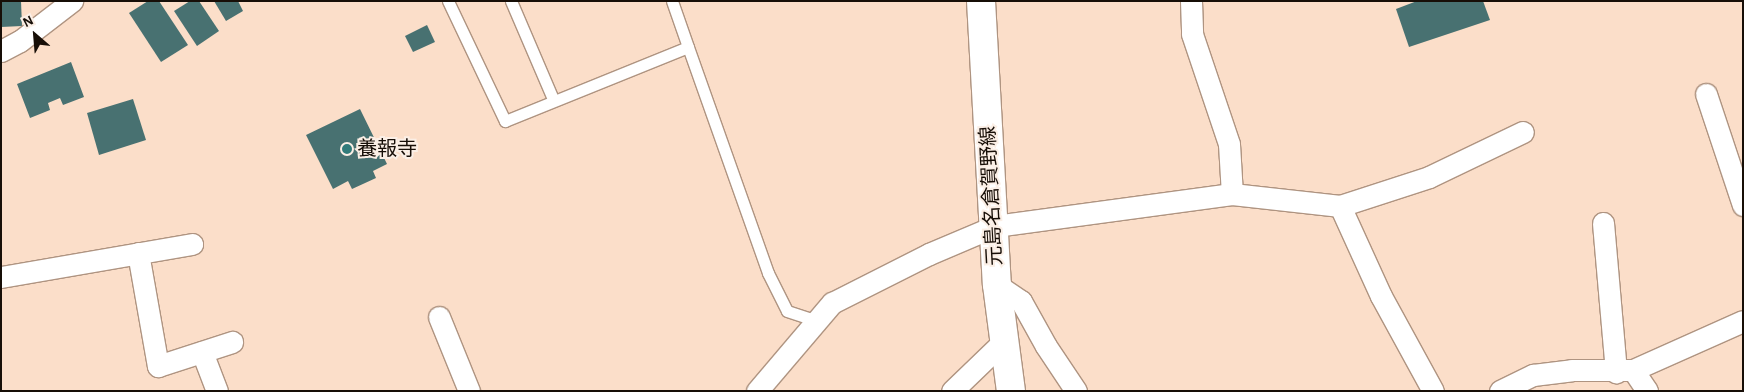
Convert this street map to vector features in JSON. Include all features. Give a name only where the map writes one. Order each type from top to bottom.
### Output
[{"type":"main road","name":"元島名倉賀野線","points":[[981,1],[997,285],[1003,342],[1011,391]]},
{"type":"street","points":[[1,51],[20,41],[72,1]]},
{"type":"street","points":[[1191,1],[1192,34],[1229,144],[1232,194]]},
{"type":"street","points":[[1706,94],[1743,205]]},
{"type":"street","points":[[757,391],[814,320],[832,302],[929,254],[995,226],[1232,194],[1340,206],[1428,177],[1523,132]]},
{"type":"street","points":[[1340,206],[1381,296],[1433,391]]},
{"type":"street","points":[[1603,223],[1625,371],[1646,391]]},
{"type":"street","points":[[1,276],[192,244]]},
{"type":"street","points":[[138,252],[158,366],[232,342]]},
{"type":"street","points":[[997,285],[1021,301],[1046,346],[1076,391]]},
{"type":"street","points":[[439,317],[469,391]]},
{"type":"street","points":[[1500,391],[1533,375],[1572,370],[1625,371],[1743,321]]},
{"type":"street","points":[[952,391],[1003,342]]},
{"type":"street","points":[[202,352],[217,391]]},
{"type":"lane","points":[[448,1],[505,121],[552,99],[688,46]]},
{"type":"lane","points":[[511,1],[552,99]]},
{"type":"lane","points":[[672,1],[768,273],[787,311],[814,320]]},
{"type":"building","points":[[1,1],[21,1],[22,26],[1,27]]},
{"type":"building","points":[[148,1],[159,1],[188,45],[161,62],[129,13]]},
{"type":"building","points":[[190,1],[199,1],[219,31],[197,46],[174,11]]},
{"type":"building","points":[[214,1],[238,1],[243,11],[226,21]]},
{"type":"building","points":[[1417,1],[1483,1],[1490,20],[1409,47],[1396,9]]},
{"type":"building","points":[[427,25],[435,42],[413,52],[405,36]]},
{"type":"building","points":[[71,62],[84,97],[63,105],[60,98],[48,103],[50,110],[30,118],[17,84]]},
{"type":"building","points":[[133,99],[146,140],[99,155],[87,113]]},
{"type":"building","name":"養報寺","points":[[360,109],[387,164],[373,171],[376,178],[352,189],[348,181],[333,189],[306,135]]},
{"type":"place","name":"養報寺","points":[[347,149]]}]
